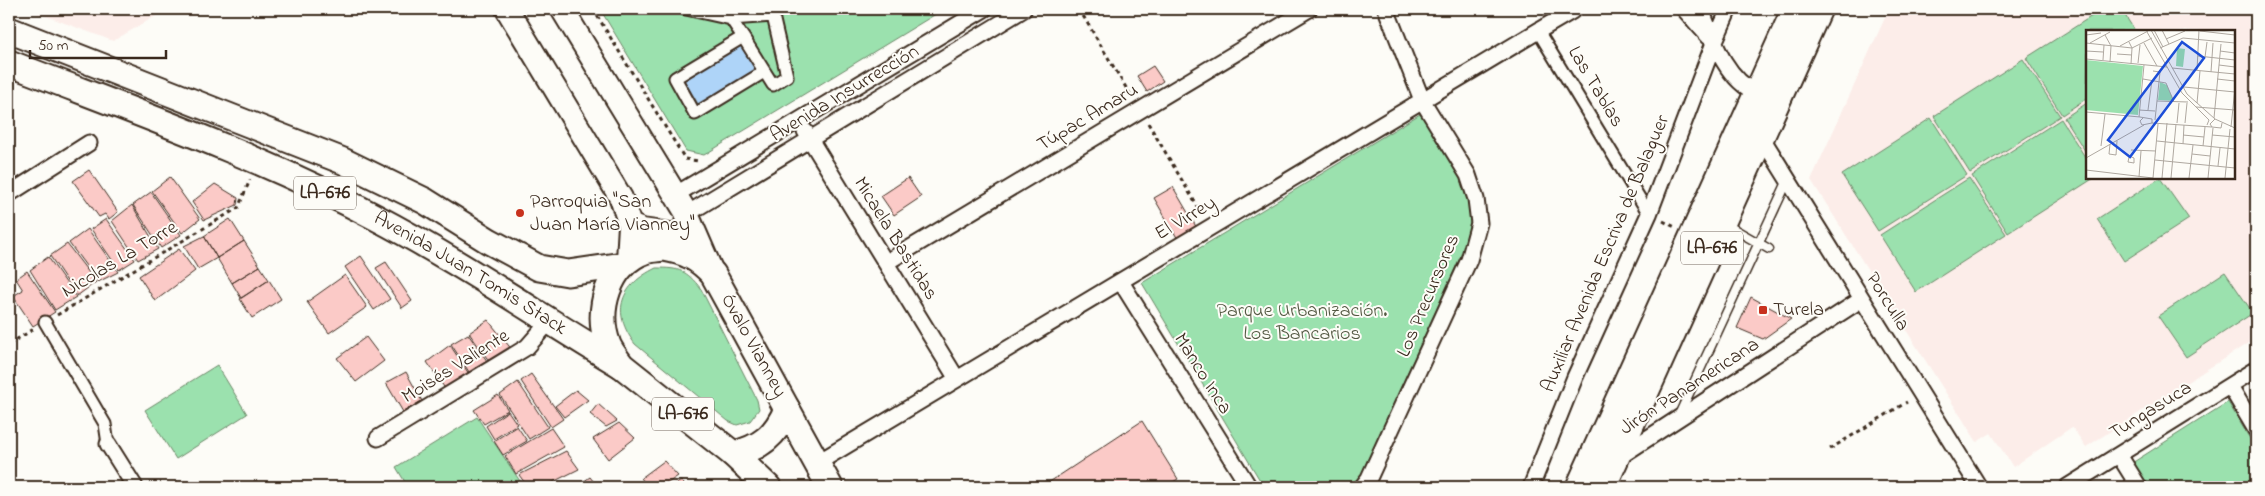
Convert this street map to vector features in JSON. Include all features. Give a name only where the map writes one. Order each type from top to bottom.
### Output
[{"type":"main road","points":[[507,9],[621,198],[630,226],[626,263]]},
{"type":"main road","points":[[562,9],[681,205],[713,274]]},
{"type":"main road","name":"LA-676","points":[[1580,487],[1795,9]]},
{"type":"main road","name":"LA-676","points":[[1604,487],[1819,9]]},
{"type":"main road","name":"Avenida Juan Tomis Stack","points":[[9,30],[343,161],[425,201],[489,241],[539,268],[568,273],[626,263]]},
{"type":"main road","name":"Avenida Juan Tomis Stack","points":[[9,63],[232,151],[374,216],[442,255],[621,365]]},
{"type":"main road","points":[[630,226],[642,230],[676,235],[686,226],[681,205]]},
{"type":"main road","name":"Óvalo Vianney","points":[[626,263],[645,251],[664,248],[683,251],[700,260],[713,274],[787,409],[782,422],[773,435],[762,444],[748,451],[733,454]]},
{"type":"main road","name":"LA-676","points":[[626,263],[610,283],[603,303],[602,325],[609,346],[621,365],[733,454],[768,487]]},
{"type":"main road","name":"LA-676","points":[[787,409],[830,487]]},
{"type":"street","points":[[686,9],[731,19],[773,16],[787,76],[773,85],[731,19]]},
{"type":"street","name":"Avenida Insurrección","points":[[681,205],[798,121],[984,9]]},
{"type":"street","name":"Avenida Insurrección","points":[[681,205],[809,138],[1024,9]]},
{"type":"street","name":"Túpac Amaru","points":[[887,262],[1310,9]]},
{"type":"street","name":"Los Precursores","points":[[1362,487],[1369,478],[1469,260],[1479,223],[1476,199],[1468,175],[1422,100],[1386,9]]},
{"type":"street","points":[[1684,9],[1714,43]]},
{"type":"street","points":[[1701,9],[1714,43],[1735,78],[1745,88],[1758,94]]},
{"type":"street","name":"Auxiliar Avenida Escriva de Balaguer","points":[[1531,487],[1575,377],[1649,214],[1714,43],[1730,9]]},
{"type":"street","name":"El Virrey","points":[[817,463],[1573,10]]},
{"type":"street","name":"Las Tablas","points":[[1538,31],[1649,214]]},
{"type":"street","points":[[743,37],[675,78],[695,114],[764,72]]},
{"type":"street","name":"Micaela Bastidas","points":[[798,121],[887,262],[957,380]]},
{"type":"street","name":"Porculla","points":[[1762,138],[1979,487]]},
{"type":"street","points":[[9,194],[89,143]]},
{"type":"street","name":"Manco Inca","points":[[1121,282],[1249,487]]},
{"type":"street","name":"Jirón Panamericana","points":[[1616,459],[1862,299]]},
{"type":"street","points":[[45,322],[105,424],[108,444],[134,487]]},
{"type":"street","name":"Moisés Valiente","points":[[378,438],[526,347],[549,322]]},
{"type":"street","name":"Tungasuca","points":[[2067,487],[2256,369]]},
{"type":"street","points":[[2230,386],[2256,430]]},
{"type":"street","points":[[2119,455],[2139,487]]},
{"type":"lane","points":[[1678,419],[1788,180]]},
{"type":"lane","points":[[1724,223],[1769,249]]},
{"type":"path","points":[[593,9],[685,159]]},
{"type":"path","name":"Nicolas La Torre","points":[[9,344],[238,208],[242,199]]},
{"type":"path","points":[[1649,214],[1694,236]]},
{"type":"path","points":[[1830,449],[1920,394]]},
{"type":"shaded area","points":[[27,9],[168,9],[113,41]]},
{"type":"shaded area","points":[[1889,9],[2256,9],[2256,338],[2086,447],[2072,427],[2013,467],[1991,433],[1977,442],[1811,180]]},
{"type":"green space","points":[[600,9],[944,9],[704,155],[686,151]]},
{"type":"green space","points":[[2103,9],[2121,9],[2134,30],[2086,30],[2086,99],[2062,115],[2026,58]]},
{"type":"green space","points":[[2023,59],[2060,116],[1970,173],[1934,116]]},
{"type":"green space","points":[[2086,104],[2086,152],[2064,118]]},
{"type":"green space","name":"Parque Urbanización. Los Bancarios","points":[[1420,114],[1450,158],[1468,195],[1470,217],[1463,251],[1360,477],[1350,487],[1264,487],[1142,283]]},
{"type":"green space","points":[[1931,118],[1967,175],[1878,231],[1842,175]]},
{"type":"green space","points":[[2061,119],[2086,158],[2086,179],[2092,179],[2008,233],[1972,176]]},
{"type":"green space","points":[[1969,178],[2006,234],[1916,292],[1880,235]]},
{"type":"green space","points":[[2161,179],[2189,219],[2124,261],[2097,219]]},
{"type":"green space","points":[[656,268],[682,271],[701,289],[757,400],[759,409],[750,421],[737,425],[728,421],[635,344],[627,332],[621,310],[627,291],[634,282]]},
{"type":"green space","points":[[2225,272],[2253,313],[2186,357],[2158,316]]},
{"type":"green space","points":[[217,365],[247,414],[176,459],[145,410]]},
{"type":"green space","points":[[2228,402],[2256,449],[2256,487],[2148,487],[2132,463]]},
{"type":"green space","points":[[477,417],[524,487],[408,487],[396,467]]},
{"type":"water","points":[[741,44],[758,73],[700,107],[683,78]]},
{"type":"building","points":[[715,9],[752,9],[723,11]]},
{"type":"building","points":[[1153,66],[1163,81],[1147,92],[1137,76]]},
{"type":"building","points":[[89,170],[118,212],[109,219],[105,214],[99,217],[73,181]]},
{"type":"building","points":[[170,177],[200,219],[182,233],[152,191]]},
{"type":"building","points":[[908,178],[921,197],[894,215],[881,196]]},
{"type":"building","points":[[215,184],[238,198],[237,205],[204,220],[192,202]]},
{"type":"building","points":[[1173,187],[1198,230],[1179,241],[1154,198]]},
{"type":"building","points":[[151,192],[181,235],[161,248],[133,205]]},
{"type":"building","points":[[132,205],[158,249],[138,260],[112,221]]},
{"type":"building","points":[[106,219],[135,260],[119,270],[91,229]]},
{"type":"building","points":[[230,219],[244,241],[217,258],[204,236]]},
{"type":"building","points":[[88,229],[118,272],[98,282],[69,243]]},
{"type":"building","points":[[204,236],[217,258],[198,269],[184,246]]},
{"type":"building","points":[[244,241],[260,266],[232,283],[217,258]]},
{"type":"building","points":[[67,244],[96,282],[77,296],[50,256]]},
{"type":"building","points":[[179,249],[195,271],[155,301],[139,276]]},
{"type":"building","points":[[361,256],[390,299],[374,310],[345,267]]},
{"type":"building","points":[[48,257],[76,297],[55,310],[30,270]]},
{"type":"building","points":[[386,262],[412,301],[402,308],[376,268]]},
{"type":"building","points":[[260,266],[269,280],[241,298],[232,283]]},
{"type":"building","points":[[27,271],[55,312],[33,326],[13,296],[23,290],[16,279]]},
{"type":"building","points":[[345,275],[367,307],[329,333],[307,302]]},
{"type":"building","points":[[269,280],[281,299],[252,318],[240,299]]},
{"type":"building","points":[[1751,297],[1791,319],[1763,339],[1737,328]]},
{"type":"building","points":[[488,320],[513,351],[492,365],[469,333]]},
{"type":"building","points":[[468,334],[490,365],[471,375],[451,344]]},
{"type":"building","points":[[366,337],[384,361],[356,382],[337,358]]},
{"type":"building","points":[[450,345],[469,374],[446,390],[427,362]]},
{"type":"building","points":[[406,372],[422,401],[403,412],[386,383]]},
{"type":"building","points":[[531,374],[563,419],[551,427],[521,381]]},
{"type":"building","points":[[518,382],[548,427],[529,439],[500,395]]},
{"type":"building","points":[[576,390],[588,400],[564,417],[555,406]]},
{"type":"building","points":[[498,395],[508,410],[484,424],[474,410]]},
{"type":"building","points":[[598,404],[617,421],[606,427],[590,414]]},
{"type":"building","points":[[508,411],[517,424],[494,439],[486,426]]},
{"type":"building","points":[[1142,421],[1178,479],[1164,487],[1042,487]]},
{"type":"building","points":[[619,423],[635,438],[608,459],[593,439]]},
{"type":"building","points":[[517,426],[527,441],[503,455],[494,441]]},
{"type":"building","points":[[551,428],[564,447],[516,474],[505,456]]},
{"type":"building","points":[[566,451],[579,469],[543,487],[528,487],[519,475]]},
{"type":"building","points":[[664,461],[678,476],[662,487],[648,487],[641,478]]},
{"type":"building","points":[[590,477],[598,487],[576,487]]},
{"type":"building","points":[[681,481],[687,487],[671,487]]},
{"type":"building","points":[[634,482],[637,487],[628,487]]},
{"type":"place","name":"Parroquia \"San Juan María Vianney\"","points":[[520,213]]},
{"type":"place","name":"Turela","points":[[1763,310]]}]
